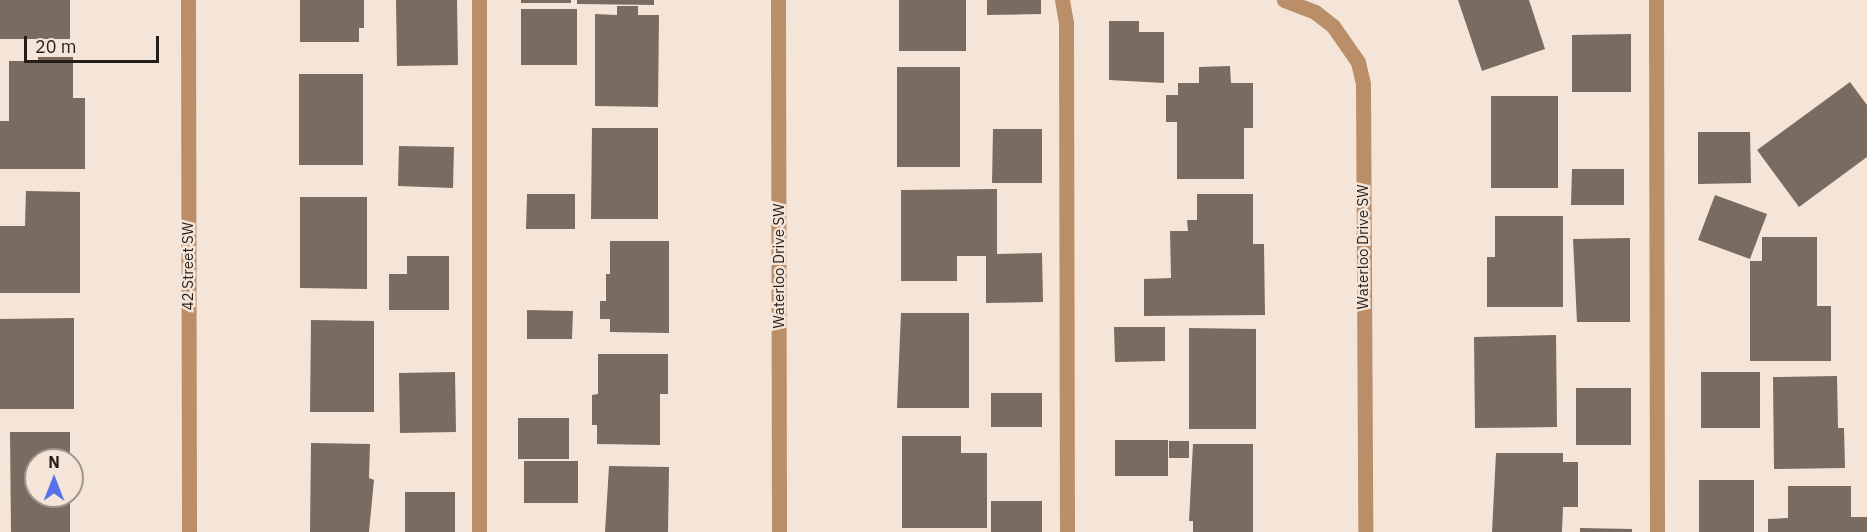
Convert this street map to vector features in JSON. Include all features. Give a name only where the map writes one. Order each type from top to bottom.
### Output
[{"type":"street","name":"42 Street SW","points":[[188,0],[189,532]]},
{"type":"street","points":[[479,0],[479,532]]},
{"type":"street","name":"Waterloo Drive SW","points":[[778,0],[779,532]]},
{"type":"street","points":[[1062,0],[1066,23],[1068,532]]},
{"type":"street","name":"Waterloo Drive SW","points":[[1284,0],[1315,12],[1333,26],[1353,52],[1363,84],[1365,532]]},
{"type":"street","points":[[1656,0],[1657,532]]},
{"type":"building","points":[[0,0],[70,0],[70,39],[0,39]]},
{"type":"building","points":[[300,0],[364,0],[364,28],[359,28],[359,42],[300,42]]},
{"type":"building","points":[[396,0],[457,0],[458,65],[397,66]]},
{"type":"building","points":[[521,0],[571,0],[571,3],[521,3]]},
{"type":"building","points":[[577,0],[654,0],[654,5],[577,4]]},
{"type":"building","points":[[899,0],[966,0],[966,51],[899,51]]},
{"type":"building","points":[[987,0],[1041,0],[1041,14],[987,15]]},
{"type":"building","points":[[1458,0],[1529,0],[1545,49],[1482,71]]},
{"type":"building","points":[[617,6],[638,6],[638,15],[659,15],[658,107],[595,106],[595,14],[617,15]]},
{"type":"building","points":[[521,9],[577,9],[577,65],[521,65]]},
{"type":"building","points":[[1109,21],[1139,21],[1139,32],[1164,32],[1164,83],[1109,80]]},
{"type":"building","points":[[1631,34],[1631,92],[1572,92],[1572,35]]},
{"type":"building","points":[[38,57],[73,57],[73,98],[85,98],[85,169],[0,169],[0,121],[9,121],[9,61],[38,61]]},
{"type":"building","points":[[1230,66],[1231,83],[1253,83],[1253,128],[1244,128],[1244,179],[1177,179],[1177,122],[1166,122],[1166,95],[1178,95],[1178,83],[1199,83],[1199,67]]},
{"type":"building","points":[[897,67],[960,67],[960,167],[897,167]]},
{"type":"building","points":[[299,74],[363,74],[363,165],[299,165]]},
{"type":"building","points":[[1850,82],[1867,105],[1867,157],[1799,207],[1757,150]]},
{"type":"building","points":[[1491,96],[1558,96],[1558,188],[1491,188]]},
{"type":"building","points":[[592,128],[658,128],[658,219],[591,219]]},
{"type":"building","points":[[993,129],[1042,129],[1042,183],[992,183]]},
{"type":"building","points":[[1698,132],[1750,132],[1751,183],[1698,184]]},
{"type":"building","points":[[399,146],[454,147],[453,188],[398,186]]},
{"type":"building","points":[[1572,169],[1624,169],[1624,205],[1571,205]]},
{"type":"building","points":[[997,189],[997,254],[1042,253],[1043,302],[986,303],[986,256],[957,256],[957,281],[901,281],[901,190]]},
{"type":"building","points":[[26,191],[80,192],[80,293],[0,293],[0,226],[25,226]]},
{"type":"building","points":[[527,194],[575,194],[575,229],[526,229]]},
{"type":"building","points":[[1197,194],[1253,194],[1253,244],[1264,244],[1265,315],[1144,316],[1144,279],[1171,278],[1170,231],[1188,231],[1187,220],[1197,220]]},
{"type":"building","points":[[1715,195],[1767,214],[1750,259],[1698,240]]},
{"type":"building","points":[[300,197],[367,197],[367,289],[300,288]]},
{"type":"building","points":[[1495,216],[1563,216],[1563,307],[1487,307],[1487,257],[1495,257]]},
{"type":"building","points":[[1762,237],[1817,237],[1817,306],[1831,306],[1831,361],[1750,361],[1750,261],[1762,261]]},
{"type":"building","points":[[1630,238],[1630,322],[1577,322],[1573,239]]},
{"type":"building","points":[[610,241],[669,241],[669,333],[610,332],[610,319],[600,319],[600,301],[606,301],[606,274],[610,274]]},
{"type":"building","points":[[407,256],[449,256],[449,310],[389,310],[389,274],[407,274]]},
{"type":"building","points":[[527,310],[573,311],[572,339],[527,339]]},
{"type":"building","points":[[901,313],[969,313],[969,408],[897,408]]},
{"type":"building","points":[[74,318],[74,409],[0,409],[0,319]]},
{"type":"building","points":[[311,320],[374,321],[374,412],[310,412]]},
{"type":"building","points":[[1114,327],[1165,327],[1165,361],[1115,362]]},
{"type":"building","points":[[1189,328],[1256,329],[1256,429],[1189,429]]},
{"type":"building","points":[[1556,335],[1557,427],[1475,428],[1474,337]]},
{"type":"building","points":[[598,354],[668,354],[668,394],[660,394],[660,445],[597,444],[597,425],[592,425],[592,395],[598,394]]},
{"type":"building","points":[[455,372],[456,432],[400,433],[399,373]]},
{"type":"building","points":[[1701,372],[1760,372],[1760,428],[1701,428]]},
{"type":"building","points":[[1837,376],[1838,428],[1844,428],[1845,468],[1774,469],[1773,377]]},
{"type":"building","points":[[1576,388],[1631,388],[1631,445],[1576,445]]},
{"type":"building","points":[[991,393],[1042,393],[1042,427],[991,427]]},
{"type":"building","points":[[518,418],[569,418],[569,459],[518,459]]},
{"type":"building","points":[[10,432],[70,432],[70,448],[24,448],[24,508],[70,508],[70,532],[11,532]]},
{"type":"building","points":[[902,436],[961,436],[961,453],[987,453],[987,528],[902,528]]},
{"type":"building","points":[[1115,440],[1168,440],[1168,476],[1115,476]]},
{"type":"building","points":[[1169,441],[1189,441],[1189,458],[1169,458]]},
{"type":"building","points":[[311,443],[370,444],[369,478],[374,480],[369,532],[310,532]]},
{"type":"building","points":[[1193,444],[1253,444],[1253,532],[1193,532],[1193,521],[1189,521]]},
{"type":"building","points":[[1496,453],[1563,453],[1563,462],[1578,462],[1578,507],[1563,507],[1562,532],[1492,532]]},
{"type":"building","points":[[524,461],[578,461],[578,503],[524,503]]},
{"type":"building","points":[[609,466],[669,467],[668,532],[605,532]]},
{"type":"building","points":[[1699,480],[1754,480],[1754,532],[1699,532]]},
{"type":"building","points":[[1788,486],[1851,486],[1851,517],[1867,517],[1867,532],[1768,532],[1768,519],[1788,518]]},
{"type":"building","points":[[405,492],[455,492],[455,532],[405,532]]},
{"type":"building","points":[[991,501],[1042,501],[1042,532],[991,532]]},
{"type":"building","points":[[1580,528],[1632,529],[1632,532],[1580,532]]}]
